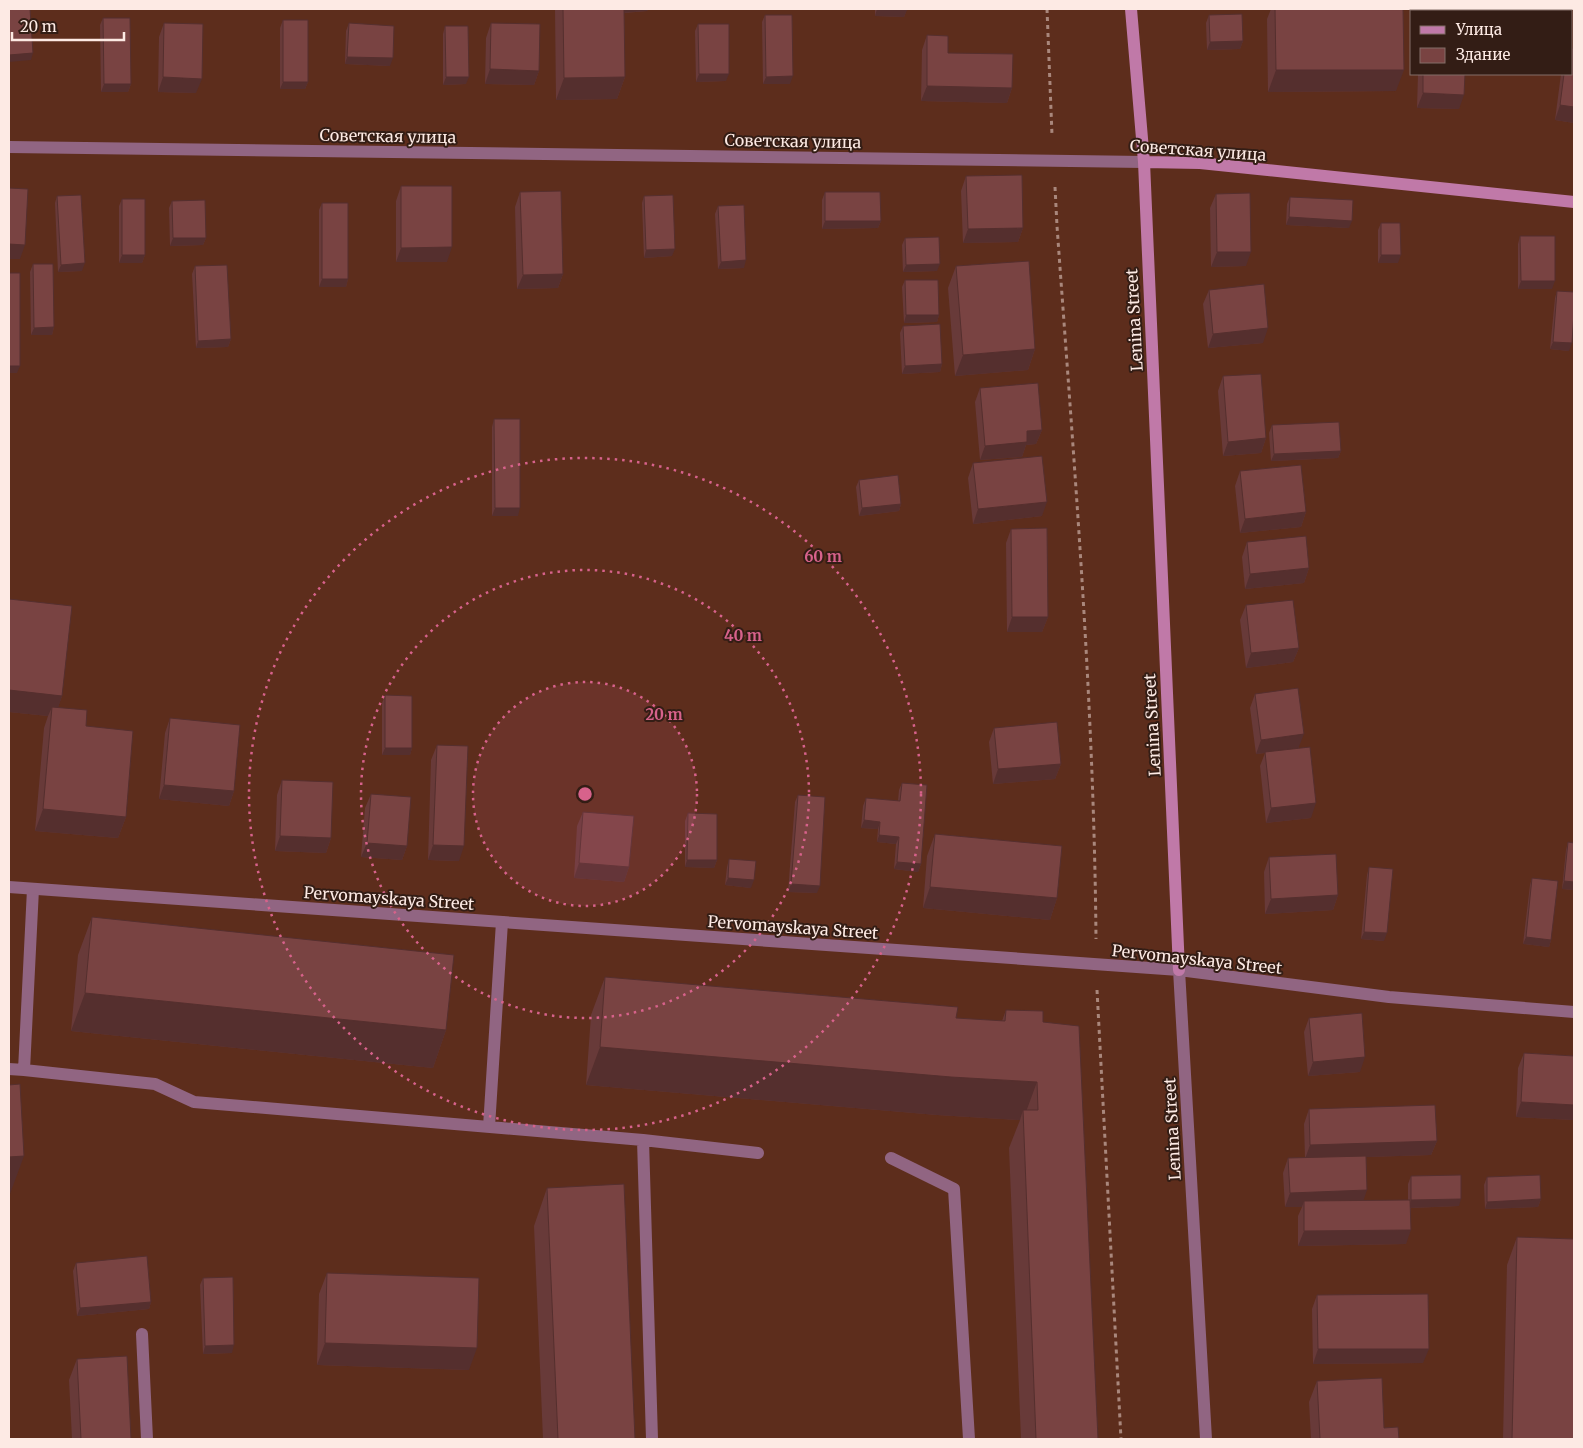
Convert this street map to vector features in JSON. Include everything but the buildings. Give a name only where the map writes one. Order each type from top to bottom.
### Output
[{"type":"street","name":"Lenina Street","points":[[1131,9],[1144,162],[1179,970],[1206,1439]]},
{"type":"street","name":"Советская улица","points":[[9,147],[1200,163],[1574,202]]},
{"type":"street","name":"Pervomayskaya Street","points":[[9,887],[1179,970],[1389,997],[1574,1012]]},
{"type":"street","points":[[24,1070],[32,889]]},
{"type":"street","points":[[489,1127],[502,922]]},
{"type":"street","points":[[9,1069],[155,1084],[194,1102],[643,1140],[758,1153]]},
{"type":"street","points":[[643,1140],[652,1439]]},
{"type":"street","points":[[891,1158],[954,1189],[969,1439]]},
{"type":"street","points":[[142,1334],[147,1439]]},
{"type":"path","points":[[1047,9],[1050,118],[1086,628],[1095,847],[1096,965],[1121,1439]]}]
